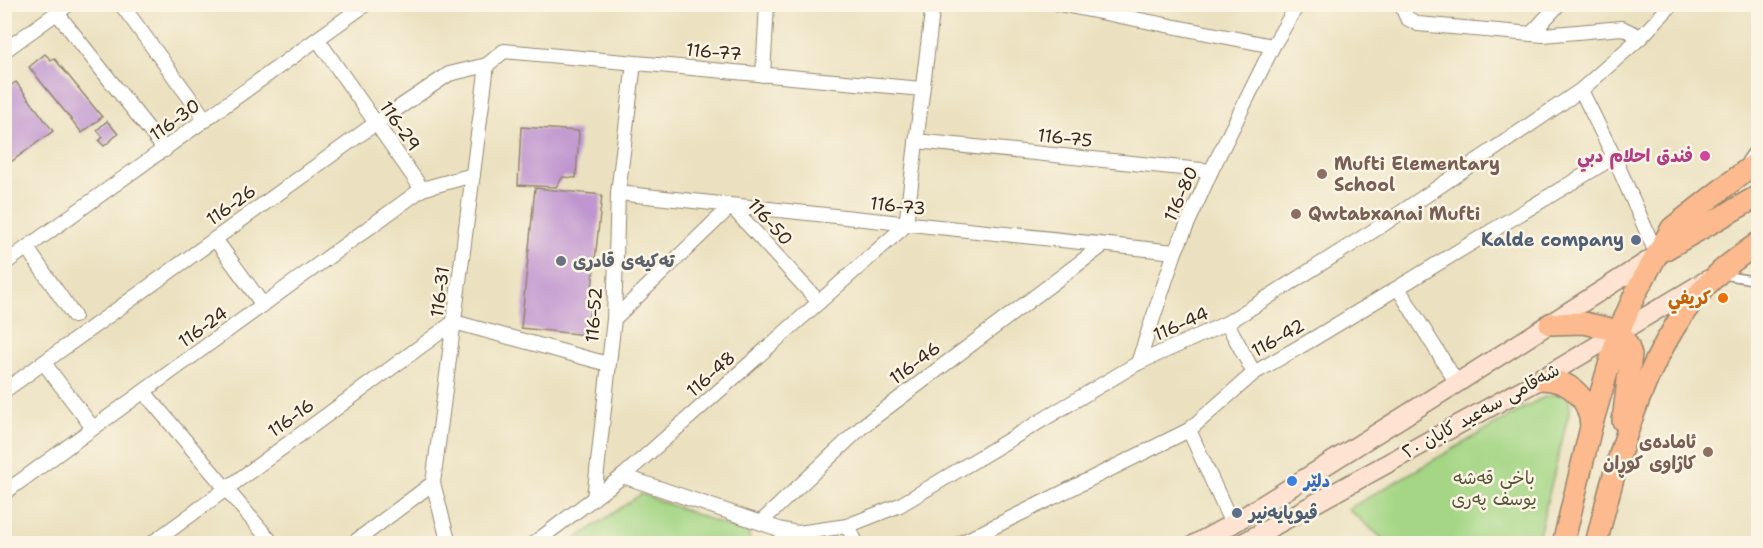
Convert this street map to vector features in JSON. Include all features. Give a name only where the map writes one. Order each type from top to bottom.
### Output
[{"type":"main road","points":[[1563,543],[1591,427],[1619,331],[1636,292],[1672,228],[1758,162]]},
{"type":"main road","points":[[1657,255],[1758,196]]},
{"type":"main road","points":[[1618,457],[1650,375],[1678,322],[1718,274],[1758,243]]},
{"type":"main road","name":"شەقامی سەعید کابان ٢٠","points":[[1195,543],[1232,524],[1657,255]]},
{"type":"main road","name":"شەقامی سەعید کابان ٢٠","points":[[1241,543],[1541,379],[1718,274]]},
{"type":"main road","points":[[1550,324],[1584,323],[1619,331],[1628,346],[1631,365],[1618,457],[1596,543]]},
{"type":"main road","points":[[1541,379],[1564,382],[1573,388],[1587,405],[1591,427]]},
{"type":"street","points":[[4,51],[69,4]]},
{"type":"street","points":[[121,4],[206,120]]},
{"type":"street","name":"116-30","points":[[4,264],[366,4]]},
{"type":"street","points":[[763,75],[767,4]]},
{"type":"street","points":[[906,225],[933,4]]},
{"type":"street","points":[[1059,4],[1091,7],[1273,46]]},
{"type":"street","name":"116-80","points":[[1138,363],[1175,252],[1211,171],[1273,46],[1298,4]]},
{"type":"street","points":[[1401,4],[1407,18],[1418,24],[1531,34],[1623,28],[1641,37]]},
{"type":"street","points":[[1531,34],[1559,4]]},
{"type":"street","name":"116-44","points":[[774,543],[798,533],[848,526],[900,505],[1138,363],[1227,323],[1384,224],[1581,90],[1641,37],[1672,4]]},
{"type":"street","points":[[57,13],[165,150]]},
{"type":"street","name":"116-29","points":[[318,40],[422,189]]},
{"type":"street","name":"116-77","points":[[487,65],[504,51],[921,89]]},
{"type":"street","name":"116-52","points":[[594,498],[614,319],[618,194],[634,63]]},
{"type":"street","name":"116-26","points":[[4,391],[376,123],[449,74],[487,65]]},
{"type":"street","name":"116-31","points":[[449,543],[434,483],[487,65]]},
{"type":"street","points":[[1581,90],[1614,157],[1657,255]]},
{"type":"street","name":"116-75","points":[[916,141],[1211,171]]},
{"type":"street","name":"116-42","points":[[959,543],[1189,430],[1254,373],[1614,157]]},
{"type":"street","points":[[422,189],[473,175]]},
{"type":"street","name":"116-24","points":[[4,493],[422,189]]},
{"type":"street","name":"116-73","points":[[618,194],[1175,252]]},
{"type":"street","name":"116-50","points":[[614,319],[731,206],[819,302]]},
{"type":"street","name":"116-48","points":[[533,543],[623,476],[906,225]]},
{"type":"street","points":[[215,239],[263,305]]},
{"type":"street","name":"116-46","points":[[760,522],[864,425],[1102,246]]},
{"type":"street","points":[[27,248],[75,316]]},
{"type":"street","points":[[1398,288],[1457,383]]},
{"type":"street","points":[[454,322],[608,364]]},
{"type":"street","name":"116-16","points":[[151,543],[454,322]]},
{"type":"street","points":[[1227,323],[1254,373]]},
{"type":"street","points":[[44,363],[93,428]]},
{"type":"street","points":[[144,392],[273,543]]},
{"type":"street","points":[[1189,430],[1232,524]]},
{"type":"street","points":[[623,476],[779,529],[798,533]]},
{"type":"street","points":[[352,543],[434,483]]},
{"type":"street","points":[[848,526],[857,543]]},
{"type":"lane","points":[[1729,183],[1758,143]]},
{"type":"lane","points":[[1718,274],[1758,281]]},
{"type":"green space","name":"باخی قەشە یوسف پەری","points":[[1556,394],[1568,397],[1570,408],[1537,543],[1388,543],[1348,509],[1540,399]]},
{"type":"green space","points":[[641,494],[749,534],[750,543],[570,543]]},
{"type":"building","points":[[45,54],[51,60],[54,58],[102,117],[82,133],[29,67]]},
{"type":"building","points":[[16,82],[53,131],[4,167],[4,90]]},
{"type":"building","points":[[107,121],[118,134],[104,146],[99,141],[103,137],[97,130]]},
{"type":"building","points":[[521,127],[579,131],[576,178],[563,177],[556,187],[518,185]]},
{"type":"building","name":"تەکیەی قادری","points":[[535,188],[602,195],[587,335],[521,328]]},
{"type":"place","name":"فندق احلام دبي","points":[[1705,156]]},
{"type":"place","name":"Mufti Elementary School","points":[[1322,174]]},
{"type":"place","name":"Qwtabxanai Mufti","points":[[1296,214]]},
{"type":"place","name":"Kalde company","points":[[1636,240]]},
{"type":"place","name":"تەکیەی قادری","points":[[561,261]]},
{"type":"place","name":"كريفي","points":[[1723,298]]},
{"type":"place","name":"ئامادەی کاژاوی کوڕان","points":[[1708,452]]},
{"type":"place","name":"دلێر","points":[[1292,481]]},
{"type":"place","name":"ڤیوپایەنیر","points":[[1237,513]]}]
